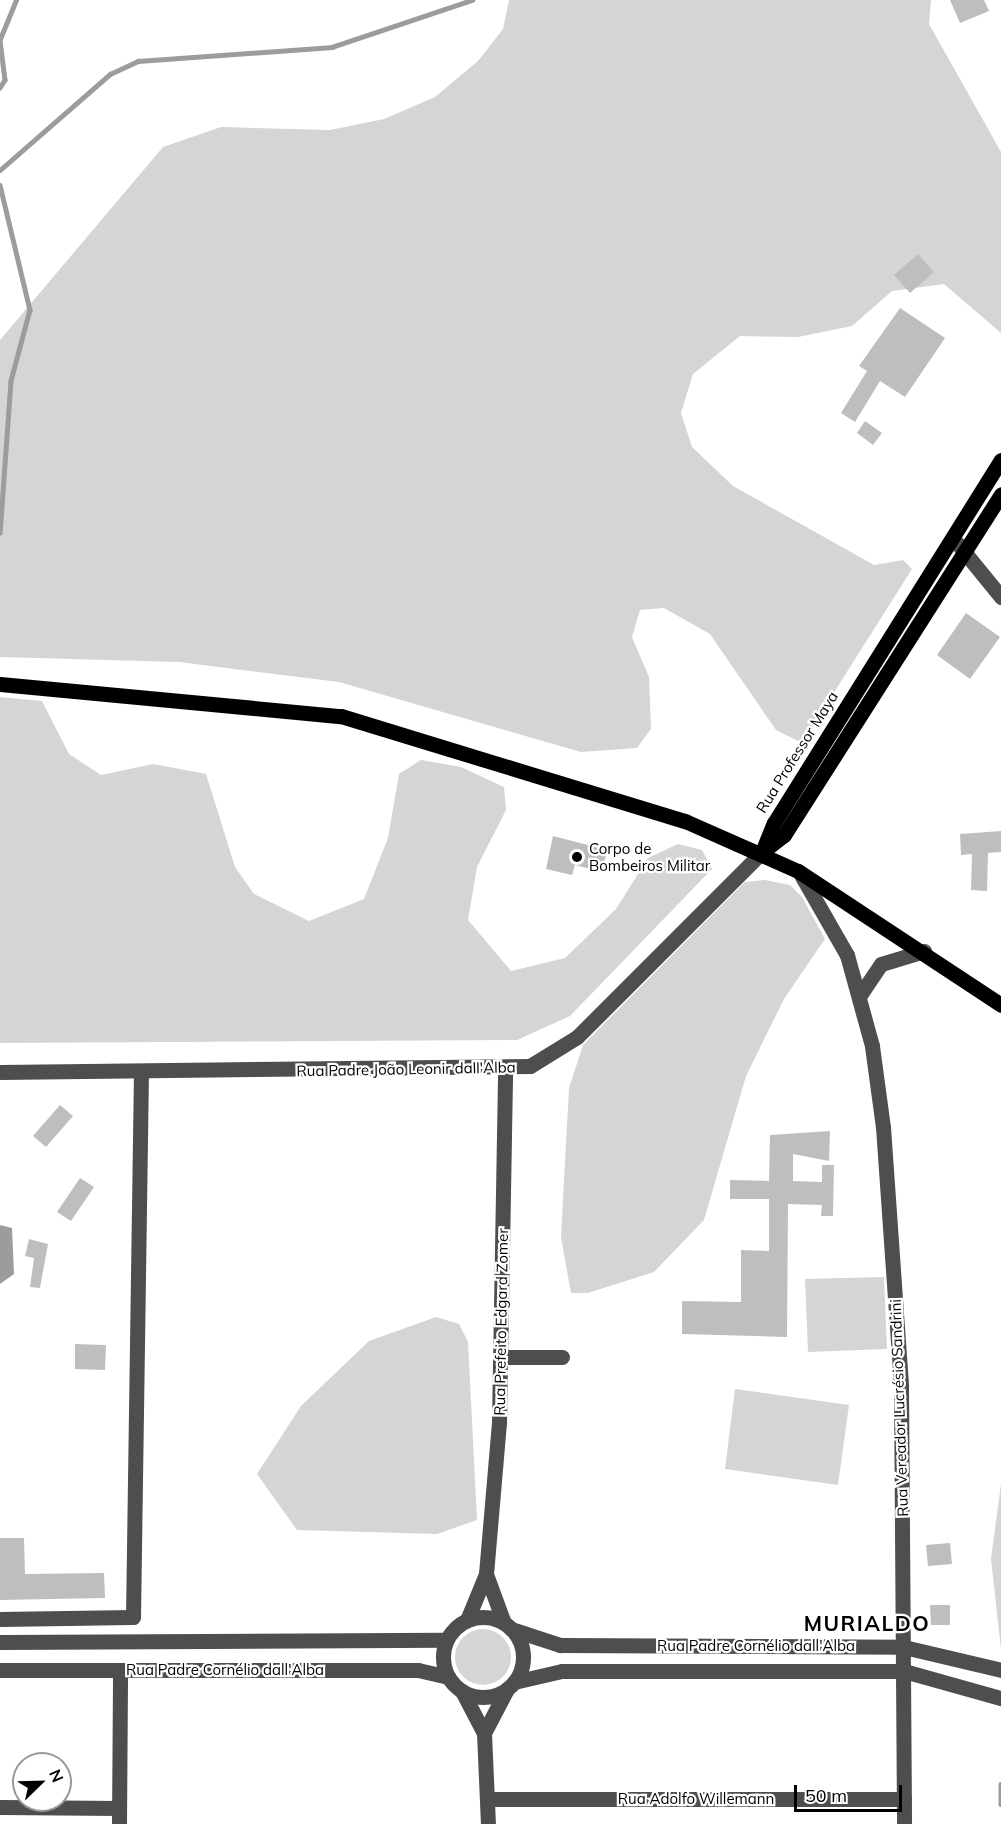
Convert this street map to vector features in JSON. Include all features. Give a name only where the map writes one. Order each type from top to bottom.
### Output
[{"type":"main road","name":"Rua Professor Maya","points":[[762,852],[774,823],[1001,460]]},
{"type":"main road","points":[[762,852],[784,835],[1001,494]]},
{"type":"main road","points":[[0,684],[288,709],[376,724],[685,821],[762,852],[798,871],[924,951],[1001,1005]]},
{"type":"street","points":[[952,540],[967,549],[1001,597]]},
{"type":"street","name":"Rua Padre João Leonir dall'Alba","points":[[0,1072],[505,1068],[548,1059],[578,1037],[762,852]]},
{"type":"street","name":"Rua Vereador Lucrésio Sandrini","points":[[798,871],[838,934],[860,995],[884,1128],[900,1350],[904,1824]]},
{"type":"street","points":[[860,995],[881,964],[924,951]]},
{"type":"street","name":"Rua Prefeito Edgard Zomer","points":[[467,1620],[486,1574],[502,1357],[505,1068]]},
{"type":"street","points":[[0,1619],[133,1617],[141,1072]]},
{"type":"street","points":[[502,1357],[562,1357]]},
{"type":"street","name":"Rua Prefeito Edgard Zomer","points":[[486,1574],[508,1626]]},
{"type":"street","points":[[484,1733],[511,1686],[523,1655],[508,1626],[486,1617],[467,1620],[446,1640],[443,1659],[448,1677],[462,1691],[484,1733],[488,1824]]},
{"type":"street","name":"Rua Padre Cornélio dall'Alba","points":[[508,1626],[560,1645],[904,1647],[1001,1671]]},
{"type":"street","name":"Rua Padre Cornélio dall'Alba","points":[[0,1642],[446,1640]]},
{"type":"street","name":"Rua Padre Cornélio dall'Alba","points":[[0,1670],[418,1670],[448,1677]]},
{"type":"street","points":[[119,1824],[120,1670]]},
{"type":"street","name":"Rua Padre Cornélio dall'Alba","points":[[511,1686],[562,1671],[904,1671],[1001,1698]]},
{"type":"street","points":[[462,1691],[490,1697],[511,1686]]},
{"type":"street","name":"Rua Adolfo Willemann","points":[[488,1799],[904,1799]]},
{"type":"street","points":[[0,1807],[119,1808]]},
{"type":"shaded area","points":[[509,0],[931,0],[929,24],[1001,152],[1001,333],[944,284],[892,291],[852,326],[798,337],[740,336],[693,374],[681,413],[692,447],[733,486],[874,565],[903,560],[912,569],[802,743],[776,730],[710,634],[664,608],[640,610],[632,637],[649,677],[651,729],[637,748],[581,752],[339,682],[179,662],[0,657],[0,340],[163,147],[221,127],[330,130],[384,119],[435,97],[478,61],[503,29]]},
{"type":"shaded area","points":[[0,697],[42,701],[69,754],[101,775],[153,764],[206,774],[235,867],[254,894],[309,921],[364,899],[388,838],[399,774],[421,760],[461,767],[504,787],[506,810],[477,867],[468,920],[511,971],[565,958],[616,909],[648,858],[678,844],[702,850],[712,869],[570,1016],[517,1040],[0,1043]]},
{"type":"shaded area","points":[[765,880],[790,885],[802,897],[825,939],[784,999],[746,1076],[704,1220],[654,1272],[588,1293],[571,1293],[561,1237],[569,1088],[583,1045],[745,882]]},
{"type":"shaded area","points":[[0,1225],[12,1228],[14,1274],[0,1284]]},
{"type":"shaded area","points":[[884,1277],[887,1349],[808,1352],[805,1279]]},
{"type":"shaded area","points":[[436,1317],[459,1324],[468,1342],[477,1520],[437,1534],[297,1530],[257,1474],[301,1406],[369,1341]]},
{"type":"shaded area","points":[[735,1389],[849,1405],[838,1485],[725,1469]]},
{"type":"shaded area","points":[[1001,1484],[1001,1649],[991,1559]]},
{"type":"shaded area","points":[[478,1629],[488,1629],[503,1637],[509,1646],[511,1657],[509,1668],[503,1677],[488,1685],[478,1685],[467,1680],[460,1673],[455,1662],[455,1652],[460,1641],[467,1634]]},
{"type":"building","points":[[950,0],[984,0],[989,11],[960,23]]},
{"type":"building","points":[[918,254],[934,272],[910,293],[894,275]]},
{"type":"building","points":[[900,308],[945,338],[905,397],[880,381],[855,422],[841,413],[867,371],[859,366]]},
{"type":"building","points":[[865,421],[882,433],[873,445],[857,433]]},
{"type":"building","points":[[966,613],[1000,637],[970,679],[937,655]]},
{"type":"building","points":[[1001,831],[1001,852],[988,853],[987,891],[971,890],[972,854],[961,855],[960,834]]},
{"type":"building","name":"Corpo de Bombeiros Militar","points":[[553,836],[607,850],[602,872],[575,865],[572,875],[546,869]]},
{"type":"building","points":[[60,1105],[73,1116],[46,1147],[33,1136]]},
{"type":"building","points":[[830,1131],[829,1161],[793,1154],[793,1181],[822,1182],[822,1165],[834,1165],[833,1216],[821,1216],[822,1205],[788,1204],[787,1337],[682,1334],[682,1301],[741,1302],[741,1250],[769,1251],[769,1199],[730,1199],[730,1180],[769,1181],[770,1135]]},
{"type":"building","points":[[80,1178],[94,1187],[71,1221],[57,1212]]},
{"type":"building","points":[[29,1239],[48,1244],[40,1288],[30,1287],[34,1258],[25,1256]]},
{"type":"building","points":[[75,1344],[106,1345],[105,1370],[75,1369]]},
{"type":"building","points":[[0,1538],[24,1538],[25,1574],[104,1573],[105,1598],[0,1600]]},
{"type":"building","points":[[950,1543],[952,1564],[928,1566],[926,1545]]},
{"type":"building","points":[[930,1605],[950,1605],[950,1625],[931,1625]]},
{"type":"waterway","points":[[0,39],[16,0]]},
{"type":"waterway","points":[[0,170],[110,74],[138,61],[332,47],[472,0]]},
{"type":"waterway","points":[[0,40],[5,80],[0,88]]},
{"type":"waterway","points":[[0,185],[30,310],[11,381],[0,533]]},
{"type":"waterway","points":[[1001,1784],[1001,1804]]},
{"type":"place","name":"Corpo de Bombeiros Militar","points":[[577,857]]},
{"type":"district","name":"MURIALDO","points":[[867,1623]]}]
